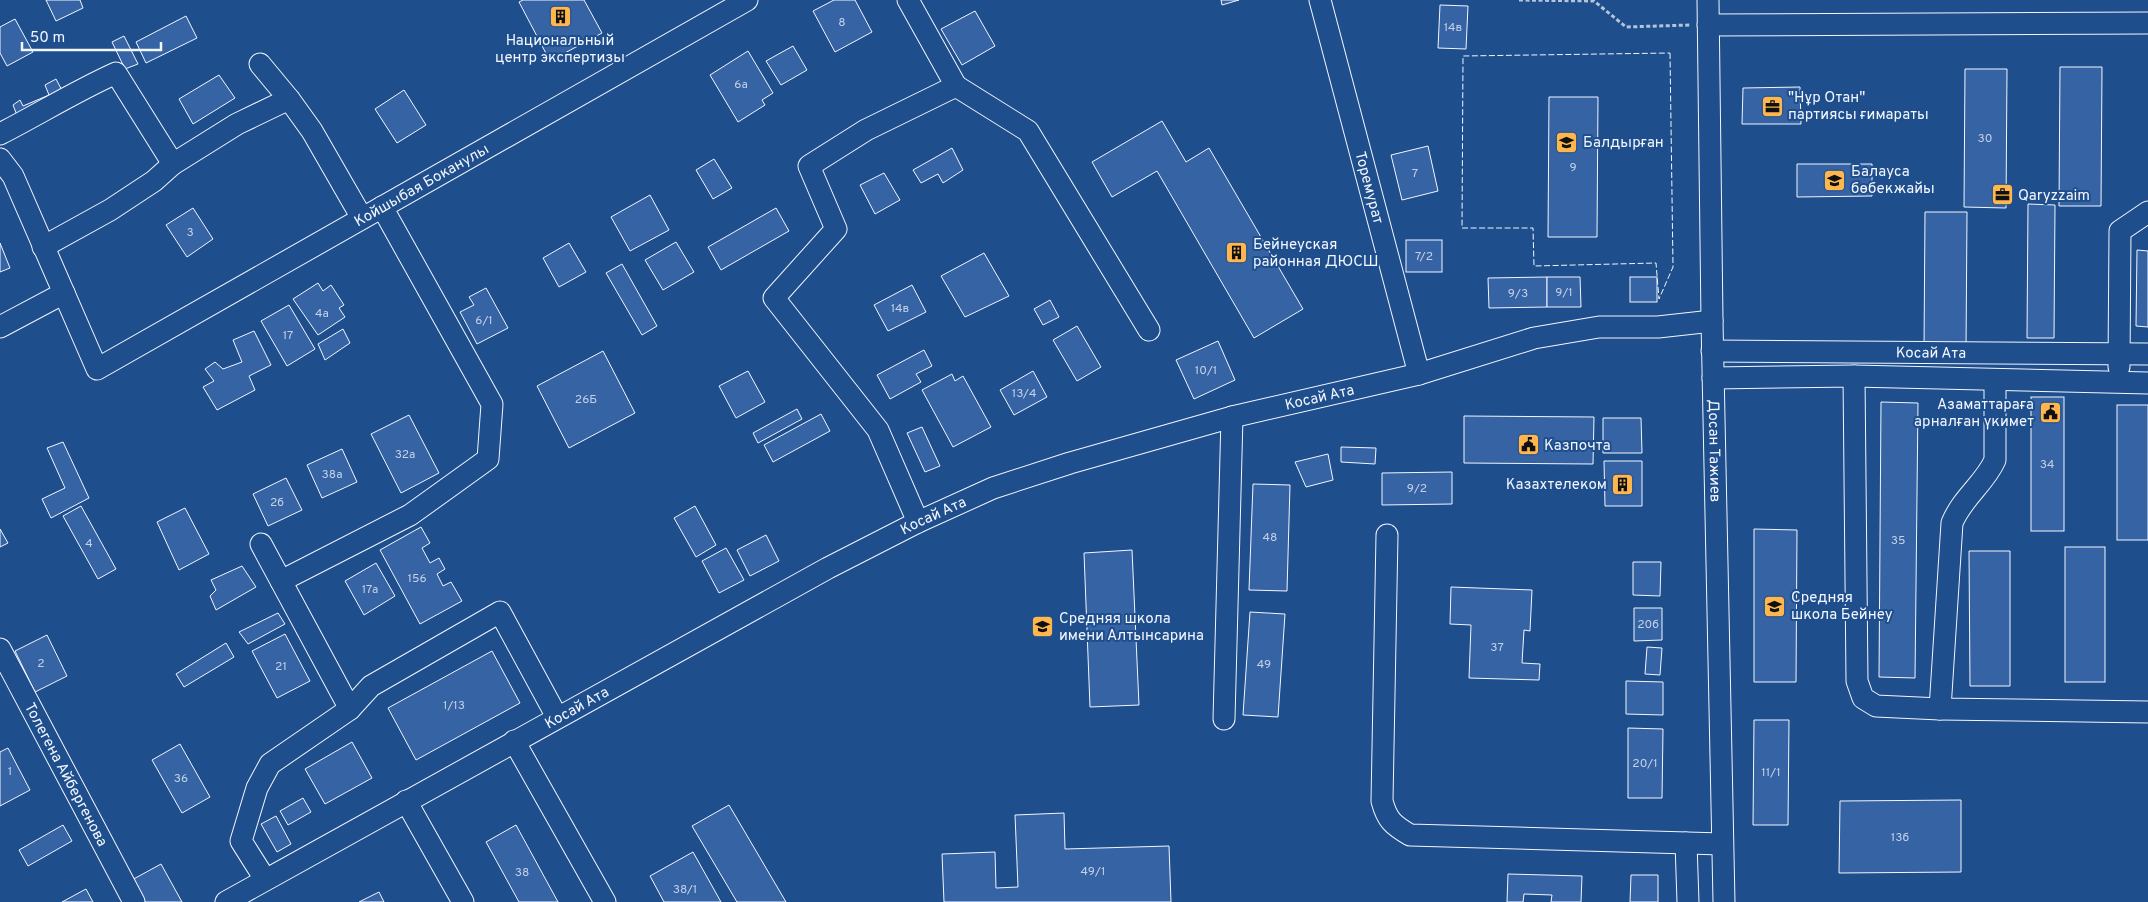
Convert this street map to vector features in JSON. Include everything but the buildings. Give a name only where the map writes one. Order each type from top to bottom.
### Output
[{"type":"street","name":"Койшыбая Боканулы","points":[[64,293],[97,368],[747,0]]},
{"type":"street","points":[[908,0],[956,86],[1028,131],[1149,330]]},
{"type":"street","name":"Торемурат","points":[[1320,0],[1419,374]]},
{"type":"street","name":"Досан Тажиев","points":[[1708,0],[1712,351],[1724,902]]},
{"type":"street","points":[[1708,25],[2148,23]]},
{"type":"street","points":[[260,64],[312,131],[362,218]]},
{"type":"street","points":[[0,134],[77,91],[116,73],[173,164]]},
{"type":"street","points":[[918,522],[878,430],[774,298],[836,229],[809,166],[866,130],[956,86]]},
{"type":"street","points":[[43,247],[110,210],[154,181],[173,164],[237,124],[289,99]]},
{"type":"street","points":[[0,159],[13,176],[64,293],[0,327]]},
{"type":"street","points":[[281,581],[410,515],[488,459],[492,404],[382,207]]},
{"type":"street","points":[[2119,382],[2120,231],[2148,212]]},
{"type":"street","name":"Косай Ата","points":[[226,902],[828,568],[918,522],[993,488],[1070,463],[1232,417],[1419,374],[1534,338],[1598,327],[1658,327],[1712,321]]},
{"type":"street","name":"Косай Ата","points":[[1712,351],[2148,354]]},
{"type":"street","points":[[1854,376],[1857,681],[1864,698],[1876,706],[1940,709],[2148,712]]},
{"type":"street","name":"Косай Ата","points":[[1713,378],[1854,376],[2148,383]]},
{"type":"street","points":[[1940,709],[1952,523],[1963,502],[1992,468],[1995,460],[1995,380]]},
{"type":"street","points":[[1224,719],[1232,417]]},
{"type":"street","points":[[1386,535],[1382,801],[1386,816],[1396,826],[1410,835],[1722,844]]},
{"type":"street","points":[[261,544],[350,709]]},
{"type":"street","points":[[265,879],[241,841],[257,788],[270,764],[350,709],[371,686],[500,612],[557,717]]},
{"type":"street","name":"Толегена Айбергенова","points":[[0,648],[134,902]]},
{"type":"street","points":[[514,741],[605,902]]},
{"type":"street","points":[[406,801],[464,902]]},
{"type":"street","points":[[1686,843],[1688,902]]},
{"type":"path","points":[[1519,0],[1594,1],[1626,27],[1708,25]]},
{"type":"fence","points":[[1670,53],[1673,267],[1659,299],[1656,263],[1534,266],[1533,228],[1462,228],[1463,56],[1670,53]]},
{"type":"place","name":"Национальный центр экспертизы","points":[[560,17]]},
{"type":"place","name":"\"Нұр Отан\" партиясы ғимараты","points":[[1772,106]]},
{"type":"place","name":"Балдырған","points":[[1567,142]]},
{"type":"place","name":"Балауса бөбекжайы","points":[[1835,180]]},
{"type":"place","name":"Qaryzzaim","points":[[2002,195]]},
{"type":"place","name":"Бейнеуская районная ДЮСШ","points":[[1237,253]]},
{"type":"place","name":"Азаматтараға арналған үкимет","points":[[2050,413]]},
{"type":"place","name":"Казпочта","points":[[1528,445]]},
{"type":"place","name":"Казахтелеком","points":[[1623,484]]},
{"type":"place","name":"Средняя школа Бейнеу","points":[[1775,606]]},
{"type":"place","name":"Средняя школа имени Алтынсарина","points":[[1043,627]]}]
